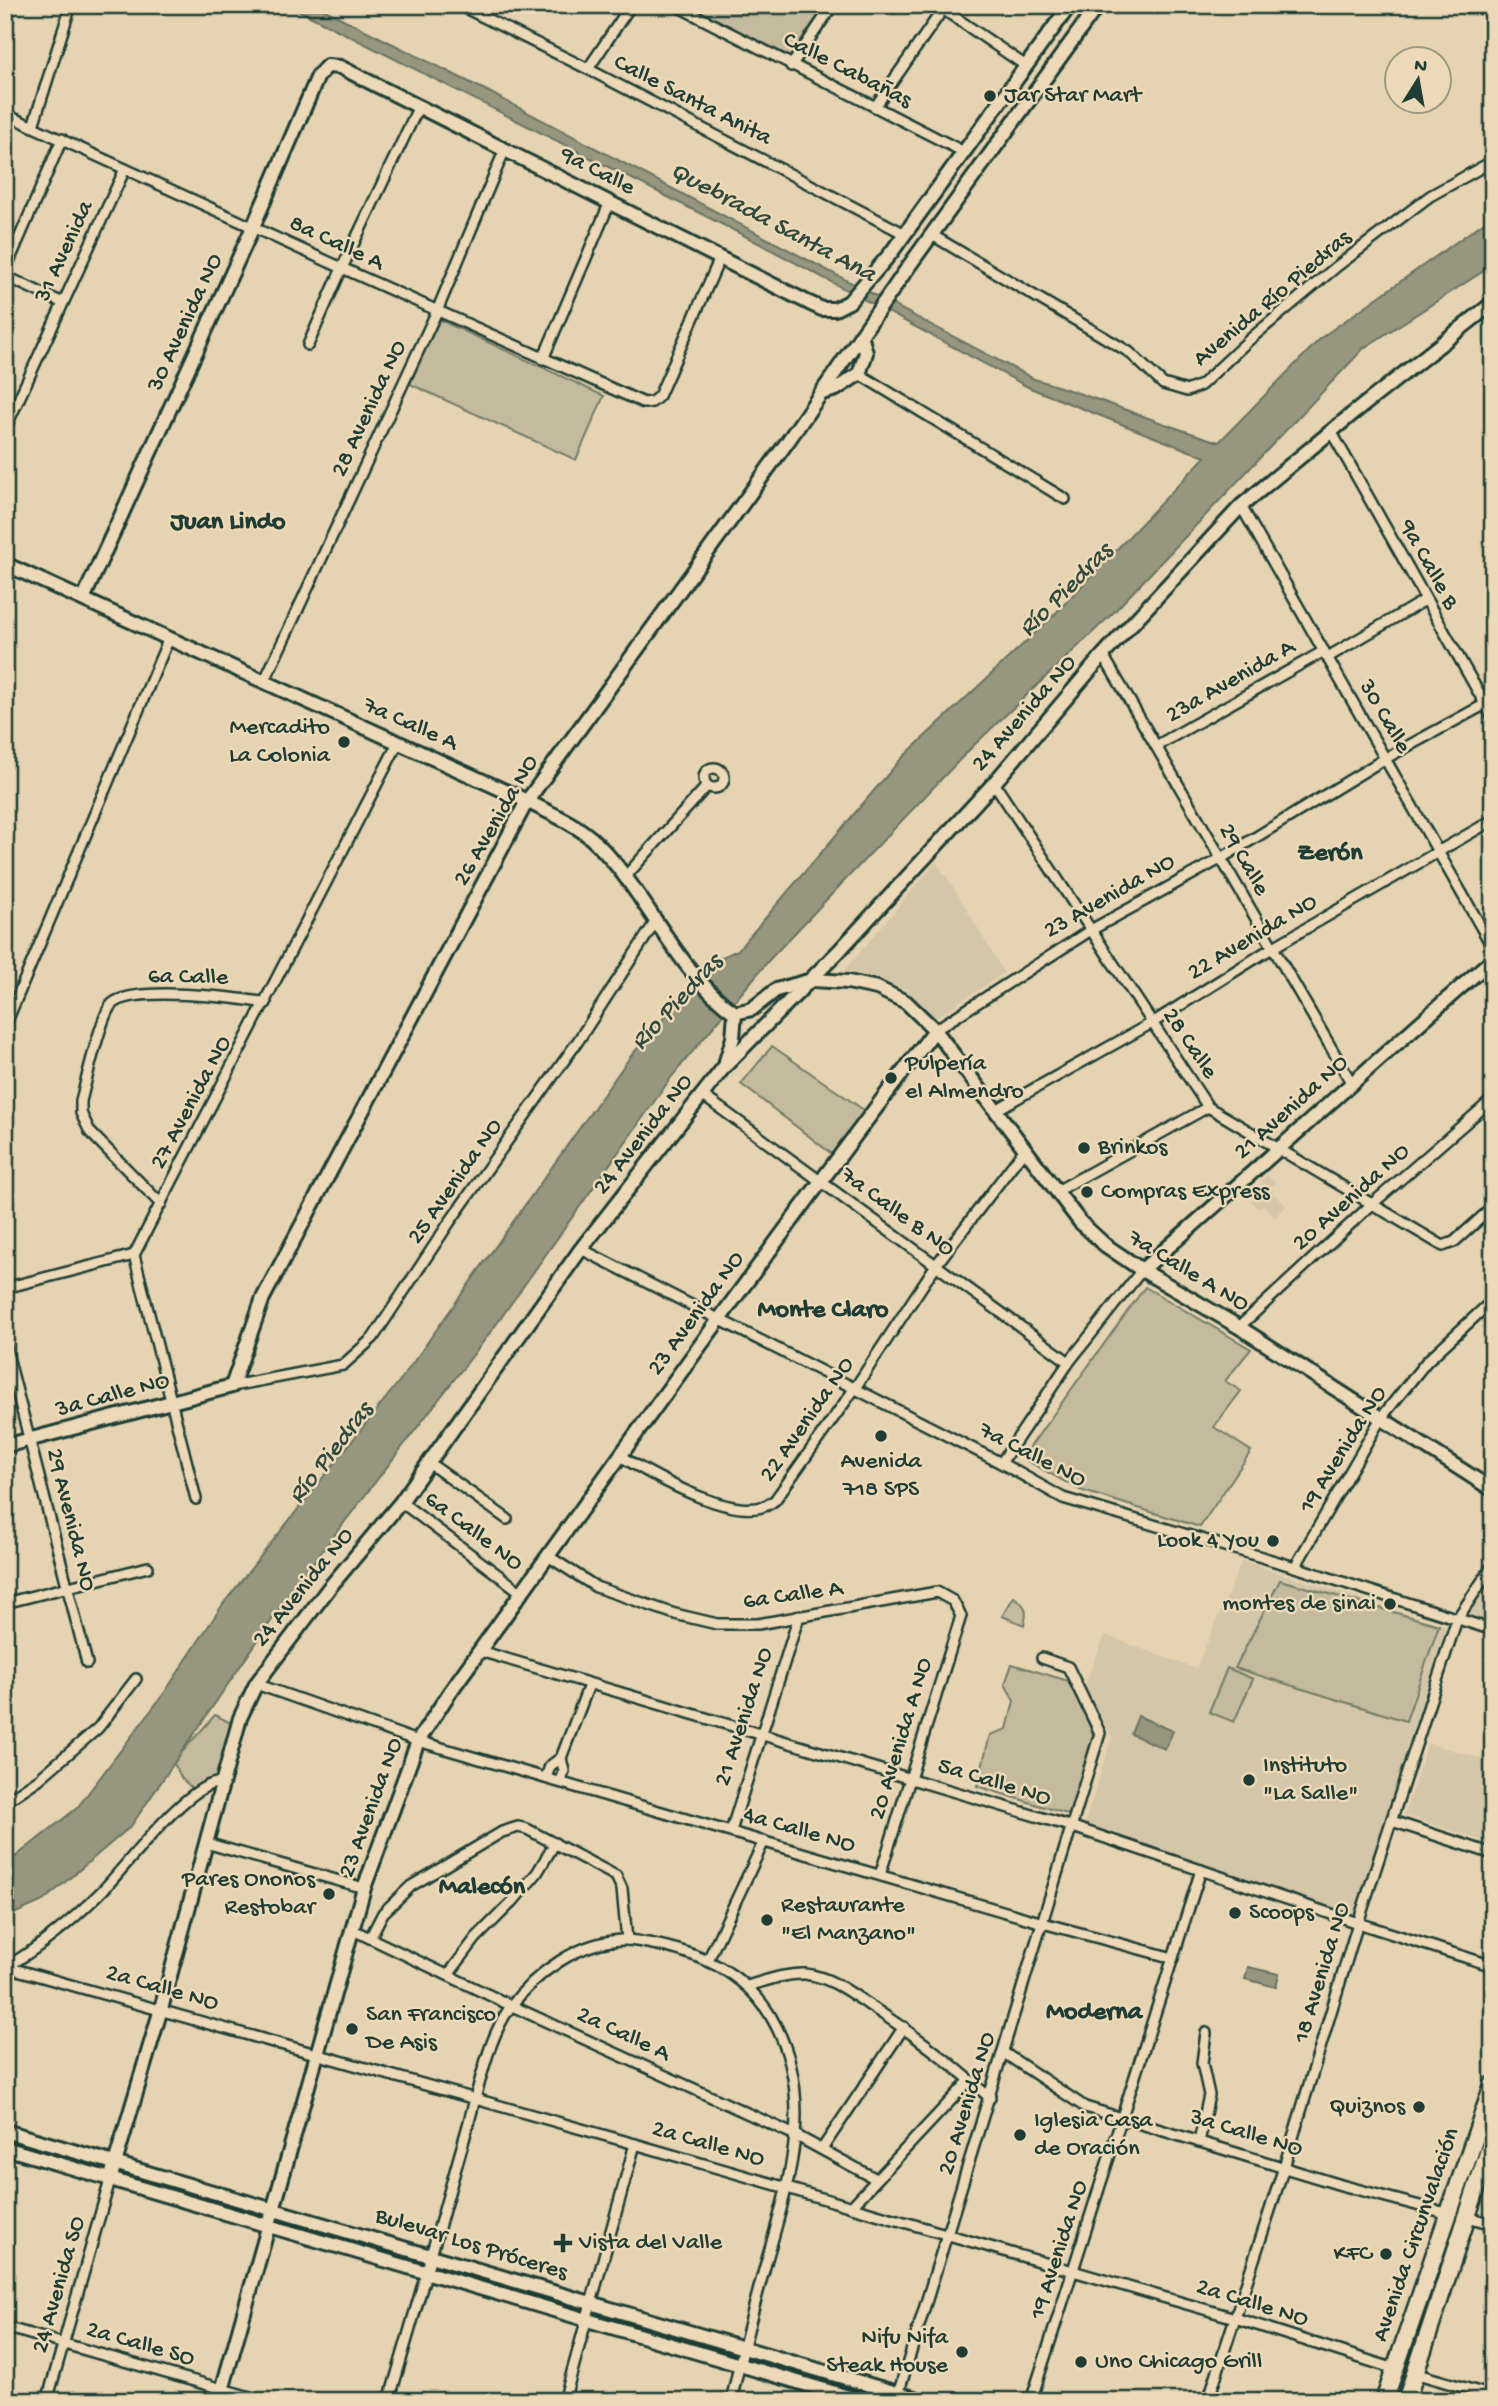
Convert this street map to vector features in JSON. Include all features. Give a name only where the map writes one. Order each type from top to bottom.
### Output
[{"type":"highway","name":"Avenida Circunvalación","points":[[1406,2401],[1493,2085]]},
{"type":"highway","name":"Avenida Circunvalación","points":[[1384,2401],[1458,2215],[1493,2138]]},
{"type":"street","points":[[33,127],[71,5]]},
{"type":"street","name":"Calle Santa Anita","points":[[459,5],[905,234]]},
{"type":"street","points":[[588,69],[631,5]]},
{"type":"street","name":"Calle Cabañas","points":[[676,5],[964,152]]},
{"type":"street","points":[[791,66],[833,5]]},
{"type":"street","points":[[905,234],[1070,5]]},
{"type":"street","name":"26 Avenida NO","points":[[232,1386],[263,1298],[527,802],[1098,5]]},
{"type":"street","points":[[875,107],[940,7],[1026,66]]},
{"type":"street","points":[[1041,45],[1046,60],[1059,62]]},
{"type":"street","name":"9a Calle","points":[[327,66],[340,67],[822,309],[835,309],[849,302],[905,234]]},
{"type":"street","name":"30 Avenida NO","points":[[83,599],[253,227],[318,76],[327,66]]},
{"type":"street","points":[[308,345],[419,106]]},
{"type":"street","name":"8a Calle A","points":[[5,114],[644,403],[652,402],[659,396],[720,258]]},
{"type":"street","points":[[62,139],[5,273],[63,303]]},
{"type":"street","name":"28 Avenida NO","points":[[264,682],[437,311],[505,149]]},
{"type":"street","name":"Avenida Río Piedras","points":[[932,235],[1129,352],[1163,384],[1187,391],[1201,385],[1248,340],[1336,267],[1430,196],[1493,161]]},
{"type":"street","name":"31 Avenida","points":[[5,429],[125,169]]},
{"type":"street","points":[[542,359],[610,202]]},
{"type":"street","name":"24 Avenida NO","points":[[110,2180],[161,2009],[240,1718],[256,1684],[329,1588],[401,1502],[581,1249],[724,1067],[812,980],[994,783],[1103,655],[1241,506],[1493,303]]},
{"type":"street","points":[[822,393],[836,389],[859,374],[866,353],[861,335]]},
{"type":"street","points":[[859,374],[1065,499]]},
{"type":"street","name":"9a Calle B","points":[[1331,431],[1425,600],[1489,702],[1493,718]]},
{"type":"street","name":"30 Calle","points":[[1241,506],[1493,948]]},
{"type":"street","name":"7a Calle A","points":[[5,564],[575,826],[593,841],[625,877],[695,975],[733,1012]]},
{"type":"street","name":"23a Avenida A","points":[[1156,746],[1425,600]]},
{"type":"street","points":[[5,1026],[169,639]]},
{"type":"street","name":"29 Calle","points":[[1103,655],[1350,1082]]},
{"type":"street","name":"23 Avenida NO","points":[[221,2395],[365,1888],[418,1741],[548,1556],[820,1181],[935,1030],[1091,930],[1220,859],[1386,758],[1489,702]]},
{"type":"street","name":"27 Avenida NO","points":[[134,1255],[398,743]]},
{"type":"street","name":"28 Calle","points":[[994,783],[1208,1107],[1443,1247],[1454,1242],[1493,1207]]},
{"type":"street","points":[[625,877],[707,786]]},
{"type":"street","name":"22 Avenida NO","points":[[996,1110],[1152,1023],[1272,948],[1493,820]]},
{"type":"street","name":"25 Avenida NO","points":[[232,1386],[342,1365],[373,1338],[449,1223],[578,1041],[656,920]]},
{"type":"street","name":"21 Avenida NO","points":[[1001,1463],[1069,1362],[1142,1270],[1278,1150],[1350,1082],[1493,959]]},
{"type":"street","name":"7a Calle A NO","points":[[733,1012],[752,1009],[776,990],[812,980],[848,982],[877,988],[906,1002],[935,1030],[1080,1222],[1105,1245],[1493,1490]]},
{"type":"street","name":"6a Calle","points":[[161,1204],[90,1132],[85,1123],[81,1101],[110,1005],[121,998],[138,996],[211,995],[266,1003]]},
{"type":"street","points":[[724,1067],[733,1038],[733,1012]]},
{"type":"street","name":"7a Calle B NO","points":[[702,1095],[1069,1362]]},
{"type":"street","name":"20 Avenida NO","points":[[1238,1327],[1371,1205],[1493,1099]]},
{"type":"street","points":[[1057,1192],[1208,1107]]},
{"type":"street","name":"22 Avenida NO","points":[[620,1456],[671,1484],[714,1502],[745,1510],[767,1507],[775,1500],[855,1388],[936,1265],[1025,1149]]},
{"type":"street","name":"7a Calle NO","points":[[581,1249],[1001,1463],[1063,1498],[1295,1567],[1493,1630]]},
{"type":"street","points":[[5,1288],[134,1255],[196,1499]]},
{"type":"street","name":"19 Avenida NO","points":[[1295,1567],[1381,1418],[1427,1361],[1493,1300]]},
{"type":"street","name":"29 Avenida NO","points":[[5,1345],[87,1663]]},
{"type":"street","name":"3a Calle NO","points":[[5,1446],[232,1386]]},
{"type":"street","points":[[429,1464],[507,1519]]},
{"type":"street","name":"6a Calle NO","points":[[401,1502],[522,1593]]},
{"type":"street","name":"6a Calle A","points":[[548,1556],[596,1587],[675,1614],[717,1624],[758,1624],[937,1592],[953,1601],[961,1616]]},
{"type":"street","name":"18 Avenida NO","points":[[1208,2401],[1284,2167],[1357,1923],[1457,1619],[1493,1564]]},
{"type":"street","points":[[5,1603],[148,1567]]},
{"type":"street","name":"21 Avenida NO","points":[[731,1831],[799,1615]]},
{"type":"street","name":"20 Avenida A NO","points":[[880,1875],[961,1616]]},
{"type":"street","name":"5a Calle NO","points":[[480,1651],[1073,1827],[1493,1966]]},
{"type":"street","name":"20 Avenida NO","points":[[897,2397],[1100,1733],[1068,1667],[1042,1658]]},
{"type":"street","points":[[5,1802],[39,1779],[98,1728],[136,1679]]},
{"type":"street","name":"4a Calle NO","points":[[256,1684],[418,1741],[1043,1923],[1173,1958]]},
{"type":"street","points":[[546,1778],[550,1766],[561,1758],[589,1685]]},
{"type":"street","points":[[561,1758],[564,1771],[561,1782]]},
{"type":"street","points":[[6,1967],[35,1949],[102,1891],[176,1808],[211,1783],[222,1783]]},
{"type":"street","points":[[1392,1821],[1493,1854]]},
{"type":"street","points":[[370,1938],[383,1913],[411,1886],[502,1832],[518,1826],[536,1832],[611,1872],[619,1881],[627,1940]]},
{"type":"street","points":[[708,1960],[764,1841]]},
{"type":"street","points":[[206,1843],[365,1888]]},
{"type":"street","points":[[448,1975],[476,1938],[537,1873],[555,1843]]},
{"type":"street","name":"19 Avenida NO","points":[[1031,2401],[1201,1870]]},
{"type":"street","name":"2a Calle A","points":[[353,1930],[795,2136],[876,2179]]},
{"type":"street","points":[[389,2401],[493,2043],[512,2006],[535,1981],[563,1958],[597,1943],[627,1940],[672,1948],[708,1960],[747,1986],[764,2005],[781,2034],[792,2066],[797,2099],[795,2136],[787,2188],[743,2349],[732,2401]]},
{"type":"street","name":"2a Calle NO","points":[[6,1967],[635,2144],[1235,2318],[1395,2369]]},
{"type":"street","points":[[747,1986],[802,1974],[837,1984],[904,2027],[990,2098]]},
{"type":"street","points":[[822,2149],[904,2027]]},
{"type":"street","points":[[1199,2142],[1209,2095],[1202,2063],[1206,2033]]},
{"type":"street","name":"3a Calle NO","points":[[1004,2053],[1085,2107],[1284,2167],[1493,2224]]},
{"type":"street","points":[[850,2207],[970,2080]]},
{"type":"street","name":"Bulevar Los Próceres","points":[[5,2131],[273,2208],[897,2397],[925,2401]]},
{"type":"street","points":[[564,2401],[635,2144]]},
{"type":"street","name":"Bulevar Los Próceres","points":[[5,2148],[862,2401]]},
{"type":"street","name":"24 Avenida SO","points":[[47,2401],[110,2180]]},
{"type":"street","name":"2a Calle SO","points":[[5,2327],[63,2343],[221,2395],[264,2401]]},
{"type":"street","points":[[1414,2374],[1493,2396]]},
{"type":"shaded area","points":[[687,5],[825,5],[790,57]]},
{"type":"shaded area","points":[[438,319],[604,396],[576,460],[410,384]]},
{"type":"shaded area","points":[[936,862],[1004,973],[935,1018],[906,990],[884,981],[844,971]]},
{"type":"shaded area","points":[[772,1046],[865,1111],[832,1154],[741,1084]]},
{"type":"shaded area","points":[[1267,1175],[1275,1183],[1269,1189],[1286,1206],[1275,1217],[1263,1205],[1259,1209],[1251,1201],[1264,1187],[1260,1183]]},
{"type":"shaded area","points":[[1145,1287],[1251,1349],[1225,1381],[1241,1391],[1214,1427],[1251,1451],[1200,1527],[1080,1490],[1022,1458]]},
{"type":"shaded area","name":"Instituto \"La Salle\"","points":[[1242,1561],[1452,1628],[1353,1915],[1085,1823],[1112,1737],[1084,1687],[1105,1635],[1196,1669]]},
{"type":"shaded area","points":[[1493,1575],[1493,1622],[1467,1614]]},
{"type":"shaded area","points":[[1280,1580],[1439,1625],[1406,1721],[1235,1668]]},
{"type":"shaded area","points":[[1014,1597],[1025,1609],[1024,1625],[1002,1616]]},
{"type":"shaded area","points":[[1012,1664],[1072,1682],[1094,1737],[1070,1815],[977,1786],[990,1735],[1007,1729],[1014,1701],[1005,1684]]},
{"type":"shaded area","points":[[1227,1668],[1253,1679],[1234,1722],[1209,1712]]},
{"type":"shaded area","points":[[215,1715],[233,1724],[217,1779],[195,1791],[182,1779],[173,1762]]},
{"type":"shaded area","points":[[1428,1743],[1493,1762],[1493,1844],[1404,1815]]},
{"type":"water","name":"Río Piedras","points":[[288,5],[315,5],[489,92],[1034,379],[1219,442],[1322,337],[1493,216],[1493,265],[1364,348],[1112,614],[971,748],[769,960],[673,1075],[493,1329],[293,1589],[131,1826],[43,1901],[5,1918],[5,1865],[77,1808],[165,1692],[223,1604],[405,1374],[630,1057],[713,961],[738,950],[901,759],[1052,617],[1205,457],[1030,388],[747,237]]},
{"type":"water","points":[[1138,1716],[1173,1731],[1165,1749],[1131,1734]]},
{"type":"water","points":[[1248,1967],[1279,1974],[1276,1987],[1245,1979]]},
{"type":"place","name":"Jar Star Mart","points":[[990,96]]},
{"type":"place","name":"Mercadito La Colonia","points":[[344,742]]},
{"type":"place","name":"Pulpería el Almendro","points":[[891,1078]]},
{"type":"place","name":"Brinkos","points":[[1084,1148]]},
{"type":"place","name":"Compras Express","points":[[1087,1192]]},
{"type":"place","name":"Avenida 718 SPS","points":[[881,1436]]},
{"type":"place","name":"Look 4 You","points":[[1273,1541]]},
{"type":"place","name":"montes de sinai","points":[[1390,1604]]},
{"type":"place","name":"Instituto \"La Salle\"","points":[[1249,1780]]},
{"type":"place","name":"Pares Ononos Restobar","points":[[329,1894]]},
{"type":"place","name":"Scoops","points":[[1235,1913]]},
{"type":"place","name":"Restaurante \"El Manzano\"","points":[[767,1920]]},
{"type":"place","name":"San Francisco De Asis","points":[[352,2029]]},
{"type":"place","name":"Quiznos","points":[[1419,2107]]},
{"type":"place","name":"Iglesia Casa de Oración","points":[[1020,2135]]},
{"type":"place","name":"Vista del Valle","points":[[563,2243]]},
{"type":"place","name":"KFC","points":[[1386,2254]]},
{"type":"place","name":"Nifu Nifa Steak House","points":[[962,2352]]},
{"type":"place","name":"Uno Chicago Grill","points":[[1081,2362]]},
{"type":"district","name":"Juan Lindo","points":[[228,523]]},
{"type":"district","name":"Zerón","points":[[1330,854]]},
{"type":"district","name":"Monte Claro","points":[[823,1311]]},
{"type":"district","name":"Malecón","points":[[482,1888]]},
{"type":"district","name":"Moderna","points":[[1094,2013]]},
{"type":"water label","name":"Quebrada Santa Ana","points":[[772,224]]}]
